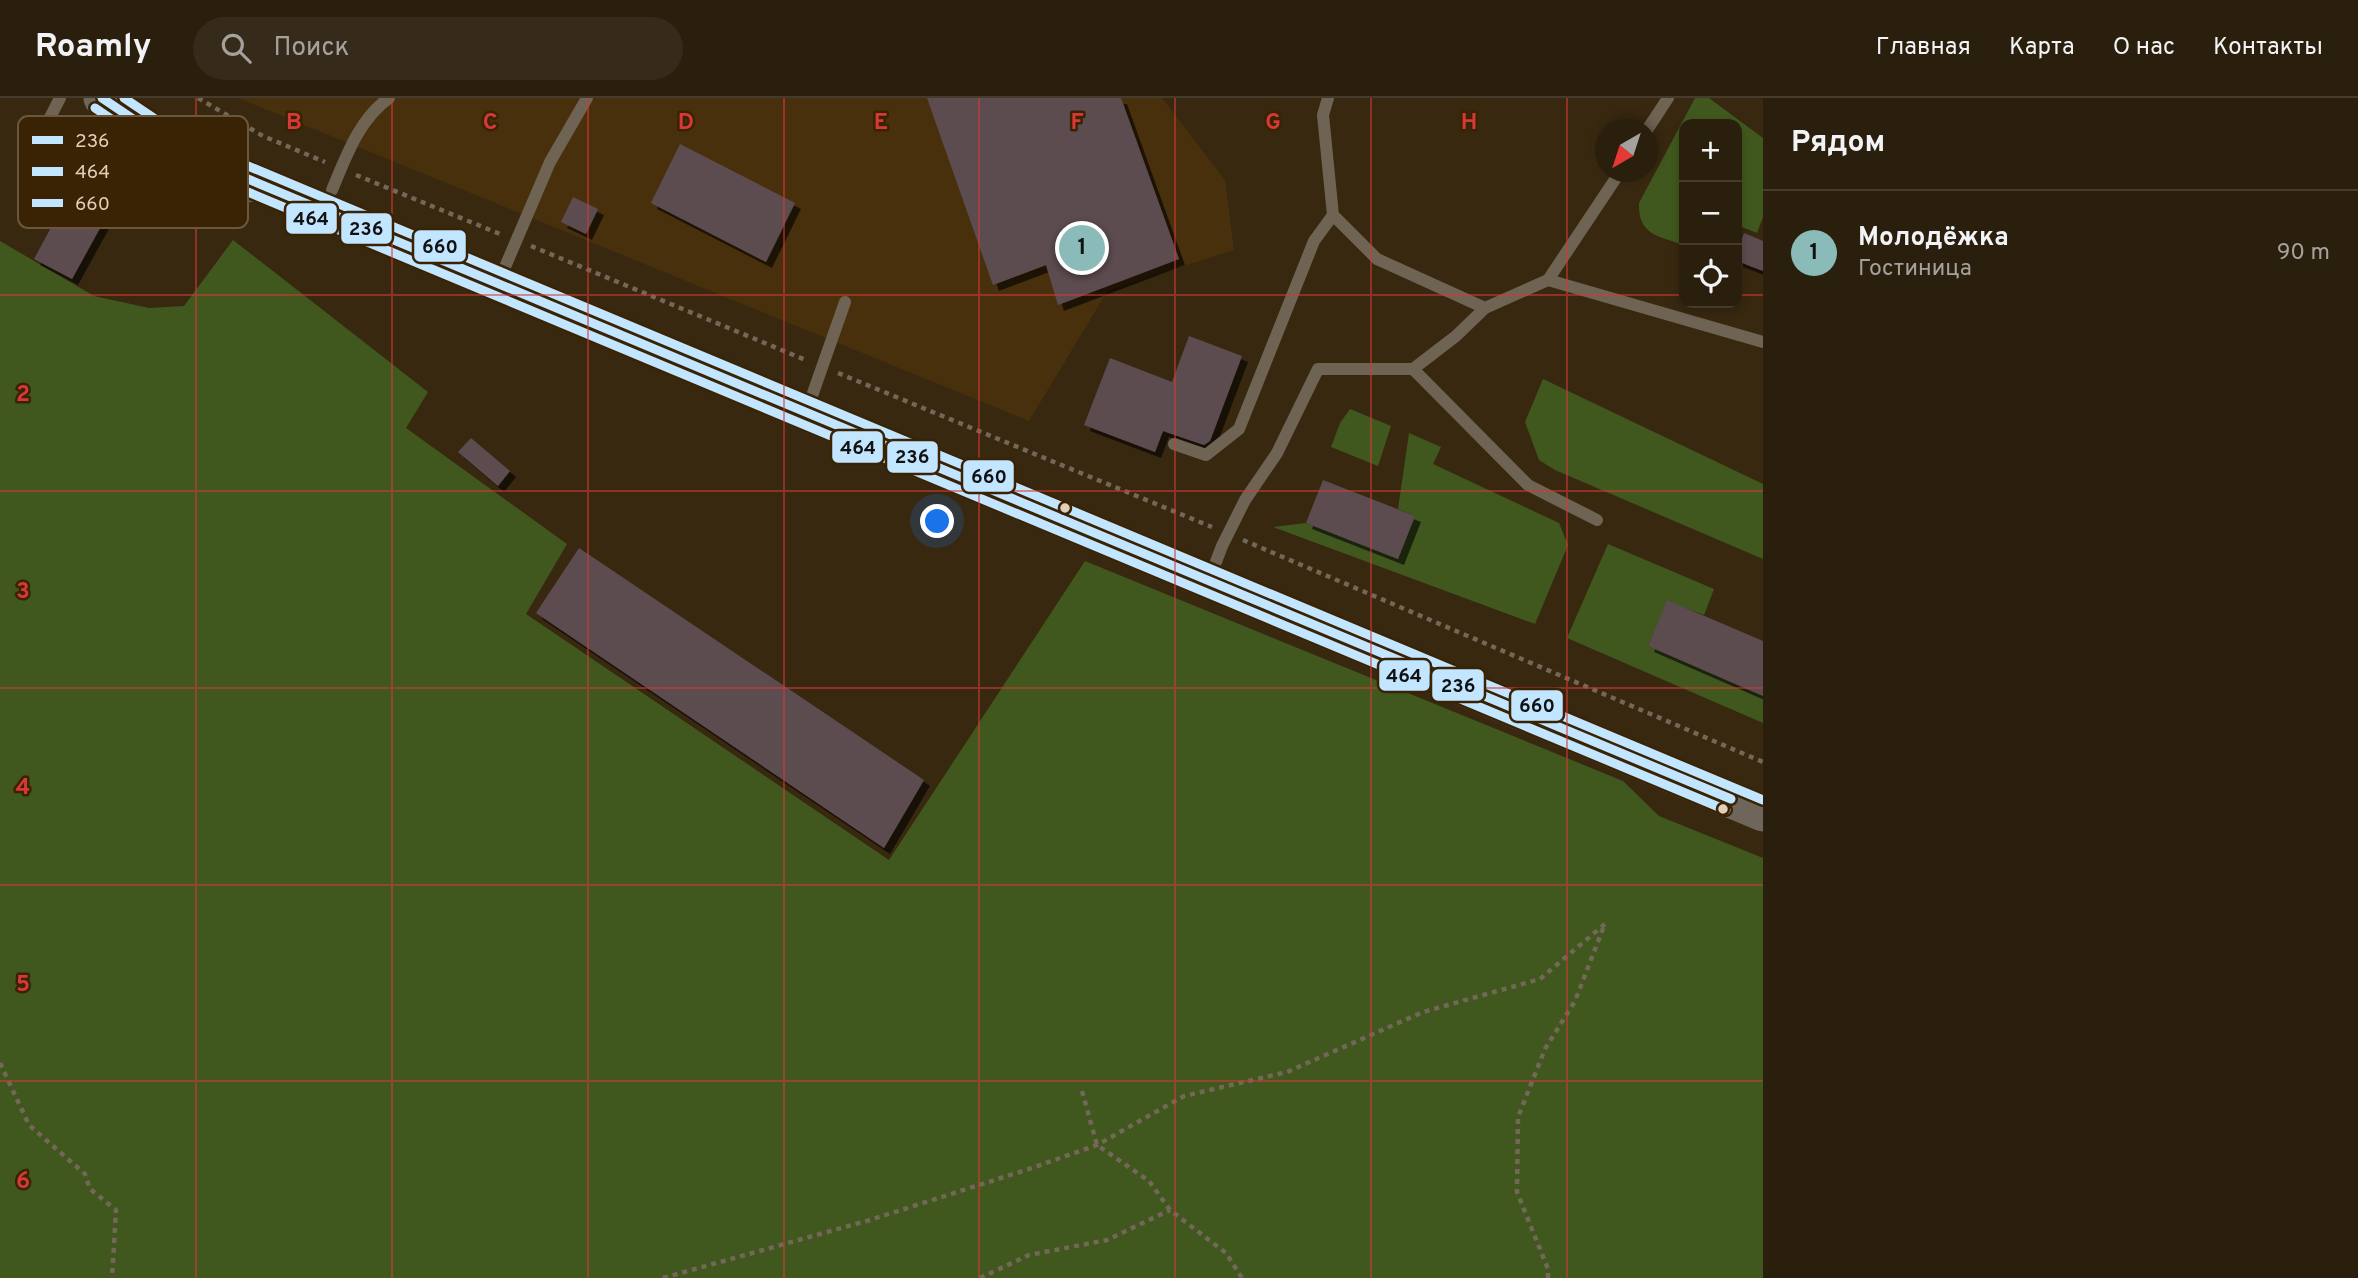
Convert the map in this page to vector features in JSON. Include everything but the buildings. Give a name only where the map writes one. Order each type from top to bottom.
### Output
[{"type":"main road","points":[[102,98],[129,116]]},
{"type":"main road","points":[[143,98],[170,116]]},
{"type":"main road","points":[[248,150],[337,179],[507,263],[1763,788]]},
{"type":"main road","points":[[248,179],[275,191],[507,263]]},
{"type":"main road","points":[[1217,558],[1763,813]]},
{"type":"lane","points":[[51,116],[60,98]]},
{"type":"lane","points":[[337,179],[356,137],[376,107],[389,98]]},
{"type":"lane","points":[[507,263],[550,162],[587,98]]},
{"type":"lane","points":[[1328,98],[1323,115],[1333,215],[1377,260],[1485,308]]},
{"type":"lane","points":[[1654,119],[1668,98]]},
{"type":"lane","points":[[1217,558],[1245,500],[1277,453],[1318,369],[1413,369],[1457,336],[1485,308],[1548,280],[1613,182]]},
{"type":"lane","points":[[248,197],[275,191]]},
{"type":"lane","points":[[1174,444],[1206,455],[1239,429],[1314,241],[1333,215]]},
{"type":"lane","points":[[1548,280],[1763,342]]},
{"type":"lane","points":[[813,391],[845,302]]},
{"type":"lane","points":[[1413,369],[1528,485],[1597,520]]},
{"type":"path","points":[[198,98],[229,116]]},
{"type":"path","points":[[248,127],[337,179],[507,263],[1217,558],[1763,762]]},
{"type":"path","points":[[663,1278],[870,1220],[1097,1145],[1184,1096],[1287,1072],[1423,1012],[1541,979],[1605,923],[1575,1001],[1545,1049],[1518,1117],[1517,1192],[1548,1269],[1548,1278]]},
{"type":"path","points":[[0,1063],[29,1125],[85,1174],[90,1189],[116,1210],[113,1278]]},
{"type":"path","points":[[1082,1091],[1097,1145],[1149,1181],[1170,1210],[1226,1253],[1242,1278]]},
{"type":"path","points":[[980,1278],[1029,1255],[1107,1240],[1170,1210]]},
{"type":"shaded area","points":[[238,98],[1162,98],[1225,180],[1234,250],[1108,290],[1029,421]]},
{"type":"green space","points":[[1695,98],[1709,98],[1737,119],[1684,119]]},
{"type":"green space","points":[[1742,122],[1763,138],[1763,217],[1757,233],[1742,227]]},
{"type":"green space","points":[[1679,128],[1679,243],[1651,233],[1642,222],[1639,203],[1650,182],[1658,182],[1658,167]]},
{"type":"green space","points":[[233,240],[428,392],[406,428],[567,544],[526,614],[889,860],[1085,561],[1623,781],[1659,816],[1763,858],[1763,1278],[0,1278],[0,241],[94,296],[149,308],[184,306]]},
{"type":"green space","points":[[1543,379],[1763,484],[1763,559],[1555,470],[1539,460],[1525,422]]},
{"type":"green space","points":[[1350,409],[1391,426],[1378,466],[1331,447],[1340,423]]},
{"type":"green space","points":[[1409,433],[1441,447],[1433,464],[1559,523],[1568,545],[1535,624],[1273,527],[1306,523],[1398,559],[1415,516],[1398,509]]},
{"type":"green space","points":[[1608,544],[1714,589],[1704,615],[1667,601],[1648,646],[1763,696],[1763,723],[1567,638]]},
{"type":"transit line","name":"236","points":[[102,98],[129,116]]},
{"type":"transit line","name":"660","points":[[124,98],[151,116]]},
{"type":"transit line","name":"464","points":[[95,108],[107,116]]},
{"type":"transit line","name":"660","points":[[248,166],[1763,800]]},
{"type":"transit line","name":"236","points":[[248,179],[1731,799]]},
{"type":"transit line","name":"464","points":[[248,192],[1726,810]]},
{"type":"place","name":"Молодёжка","points":[[1082,248]]}]
